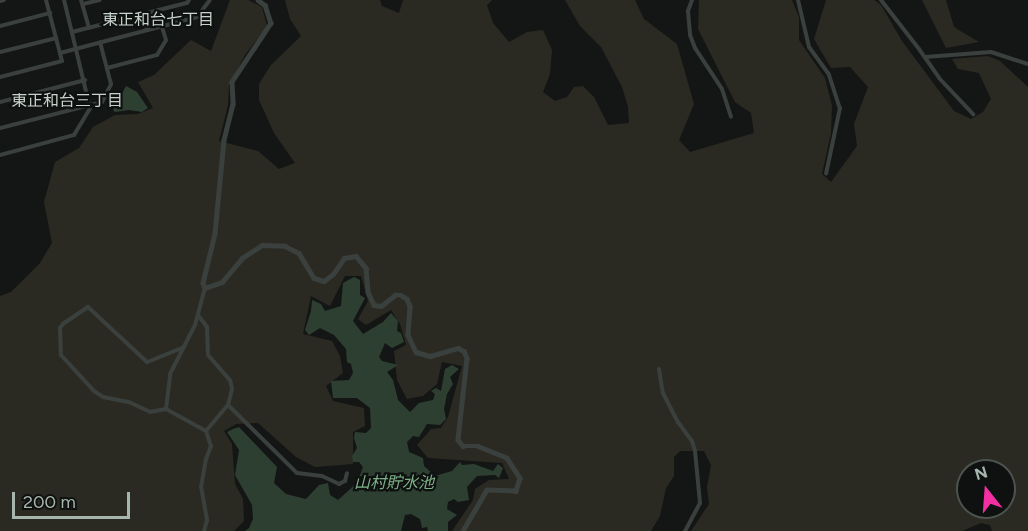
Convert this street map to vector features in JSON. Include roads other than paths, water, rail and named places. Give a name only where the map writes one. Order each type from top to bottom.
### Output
[{"type":"street","points":[[0,77],[62,61],[46,0]]},
{"type":"street","points":[[0,154],[74,135],[91,104],[64,0]]},
{"type":"street","points":[[89,28],[82,2],[100,0]]},
{"type":"street","points":[[72,32],[189,0]]},
{"type":"street","points":[[60,53],[197,17],[210,0]]},
{"type":"street","points":[[166,409],[170,374],[195,325],[205,288],[203,283],[214,234],[224,140],[233,104],[232,82],[271,23],[265,5],[258,0]]},
{"type":"street","points":[[692,0],[688,11],[690,35],[695,48],[722,88],[730,117]]},
{"type":"street","points":[[798,0],[809,47],[829,75],[840,108],[826,174]]},
{"type":"street","points":[[881,0],[939,78],[973,114]]},
{"type":"street","points":[[0,27],[50,13]]},
{"type":"street","points":[[143,14],[147,30]]},
{"type":"street","points":[[107,68],[159,54],[166,40],[162,27]]},
{"type":"street","points":[[0,52],[56,38]]},
{"type":"street","points":[[0,128],[102,102],[111,84],[100,42]]},
{"type":"street","points":[[925,57],[991,52],[1028,64]]},
{"type":"street","points":[[0,102],[85,80]]},
{"type":"street","points":[[205,288],[229,277],[243,258],[262,245],[285,246],[299,253],[314,278],[320,281],[329,279],[344,258],[356,256],[366,268],[368,292],[374,305],[381,306],[395,296],[401,295],[407,299],[410,306],[408,335],[416,352],[430,356],[458,348],[464,351],[467,358],[458,440],[463,446],[478,446],[507,458],[520,478],[516,491],[488,490],[463,531]]},
{"type":"street","points":[[182,348],[147,362],[88,307],[60,328],[61,355],[94,391],[103,397],[129,402],[150,412],[166,409],[206,430],[211,446],[201,486],[207,520],[204,531]]},
{"type":"street","points":[[197,314],[207,327],[208,355],[230,380],[232,389],[228,405],[206,430]]},
{"type":"street","points":[[659,369],[663,393],[678,422],[692,441],[695,451],[700,503],[685,531]]},
{"type":"street","points":[[228,405],[297,473],[322,476],[339,484],[345,481],[347,473]]},
{"type":"water","points":[[126,86],[137,92],[148,108],[142,112],[129,110],[115,112],[113,110]]},
{"type":"water","name":"山村貯水池","points":[[354,277],[360,280],[360,295],[365,298],[353,321],[363,334],[383,322],[391,313],[398,321],[397,331],[401,333],[404,342],[392,348],[385,343],[379,357],[382,361],[398,365],[387,372],[393,380],[398,400],[410,412],[419,403],[433,400],[435,394],[431,391],[436,388],[441,391],[445,369],[452,365],[459,369],[450,377],[453,384],[447,394],[444,409],[446,419],[440,425],[427,424],[419,437],[413,436],[407,442],[409,452],[423,458],[424,466],[435,476],[452,471],[460,462],[462,465],[474,464],[493,471],[498,464],[503,468],[499,478],[495,475],[477,476],[467,487],[469,500],[458,502],[454,499],[448,502],[447,509],[457,515],[448,522],[448,531],[428,531],[427,527],[422,528],[420,519],[411,514],[405,515],[401,531],[245,531],[253,519],[252,505],[235,475],[239,450],[227,432],[233,429],[239,427],[277,467],[274,483],[286,494],[306,499],[319,485],[328,483],[330,495],[338,500],[357,483],[363,467],[359,462],[353,462],[352,456],[357,448],[355,432],[366,433],[371,428],[370,408],[357,398],[333,398],[331,381],[349,380],[353,373],[351,364],[347,362],[346,349],[334,335],[320,328],[309,335],[305,330],[312,300],[321,304],[325,311],[341,306],[343,283]]},
{"type":"district","name":"東正和台七丁目","points":[[158,20]]},
{"type":"district","name":"東正和台三丁目","points":[[67,101]]}]
